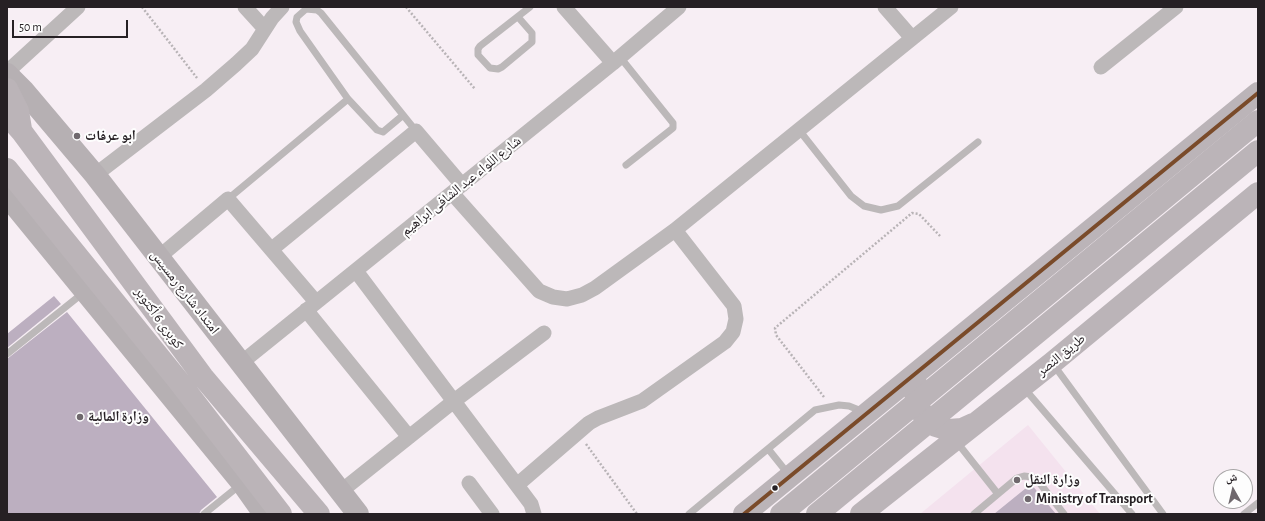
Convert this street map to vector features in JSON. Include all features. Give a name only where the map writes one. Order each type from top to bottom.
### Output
[{"type":"highway","points":[[7,89],[18,111],[22,132]]},
{"type":"highway","points":[[746,513],[1258,93]]},
{"type":"highway","name":"كوبرى 6 أكتوبر","points":[[7,115],[22,132],[203,377],[319,514]]},
{"type":"highway","points":[[781,514],[1258,121]]},
{"type":"highway","points":[[818,514],[1258,151]]},
{"type":"highway","name":"كوبرى 6 أكتوبر","points":[[7,169],[177,379],[281,514]]},
{"type":"highway","name":"طريق النصر","points":[[868,512],[955,439],[1052,363],[1258,193]]},
{"type":"highway","points":[[923,368],[917,380],[915,393],[918,406],[925,418],[936,426],[949,430],[962,429],[975,424]]},
{"type":"highway","points":[[746,513],[760,510],[775,514]]},
{"type":"main road","name":"امتداد شارع رمسيس","points":[[7,73],[95,175],[358,514]]},
{"type":"main road","points":[[7,196],[242,483],[258,512]]},
{"type":"street","points":[[7,73],[78,7]]},
{"type":"street","points":[[246,7],[265,29]]},
{"type":"street","points":[[95,175],[206,90],[252,49],[282,7]]},
{"type":"street","points":[[564,7],[617,60]]},
{"type":"street","name":"شارع اللواء عبد الشافى ابراهيم","points":[[241,363],[617,60],[679,7]]},
{"type":"street","points":[[885,7],[912,38]]},
{"type":"street","points":[[272,249],[416,131],[457,189],[539,291],[553,297],[567,299],[582,295],[595,288],[674,230],[951,7]]},
{"type":"street","points":[[1101,67],[1176,7]]},
{"type":"street","points":[[159,257],[228,199],[272,249],[311,306],[409,437]]},
{"type":"street","points":[[518,485],[577,433],[598,418],[642,401],[725,342],[733,332],[736,319],[734,306],[674,230]]},
{"type":"street","points":[[356,271],[518,485],[534,508],[534,514]]},
{"type":"street","points":[[340,492],[454,401],[544,334]]},
{"type":"street","points":[[469,483],[492,514]]},
{"type":"lane","points":[[518,17],[532,34],[532,42],[502,67],[494,69],[490,68],[478,55],[478,49],[530,7]]},
{"type":"lane","points":[[402,116],[384,132],[379,132],[348,99],[297,27],[297,17],[306,9],[311,8],[321,13],[402,116],[416,131]]},
{"type":"lane","points":[[617,60],[673,123],[673,128],[626,165]]},
{"type":"lane","points":[[228,199],[348,99]]},
{"type":"lane","points":[[799,130],[851,196],[864,206],[881,210],[898,206],[978,142]]},
{"type":"lane","points":[[7,354],[86,291]]},
{"type":"lane","points":[[1052,363],[1163,514]]},
{"type":"lane","points":[[1022,385],[1132,514]]},
{"type":"lane","points":[[688,514],[816,410],[831,405],[849,406],[867,414]]},
{"type":"lane","points":[[955,439],[998,494]]},
{"type":"lane","points":[[768,450],[790,476]]},
{"type":"lane","points":[[974,514],[1017,478],[1024,476],[1032,477],[1038,481],[1064,514]]},
{"type":"lane","points":[[204,514],[242,483]]},
{"type":"lane","points":[[1244,514],[1258,503]]},
{"type":"path","points":[[142,7],[206,90]]},
{"type":"path","points":[[406,7],[475,89]]},
{"type":"path","points":[[831,405],[776,335],[775,328],[912,213],[919,214],[940,236]]},
{"type":"path","points":[[577,433],[637,514]]},
{"type":"shaded area","name":"وزارة النقل","points":[[1028,425],[1100,514],[920,514]]},
{"type":"building","points":[[54,296],[61,304],[7,348],[7,334]]},
{"type":"building","name":"وزارة المالية","points":[[67,312],[217,497],[201,510],[199,514],[7,514],[7,359]]},
{"type":"building","name":"Ministry of Transport","points":[[1031,484],[1056,514],[994,514]]},
{"type":"transit line","points":[[744,514],[1258,93]]},
{"type":"place","name":"ابو عرفات","points":[[77,136]]},
{"type":"place","name":"وزارة المالية","points":[[80,417]]},
{"type":"place","name":"وزارة النقل","points":[[1017,480]]},
{"type":"place","name":"Ministry of Transport","points":[[1028,499]]}]
